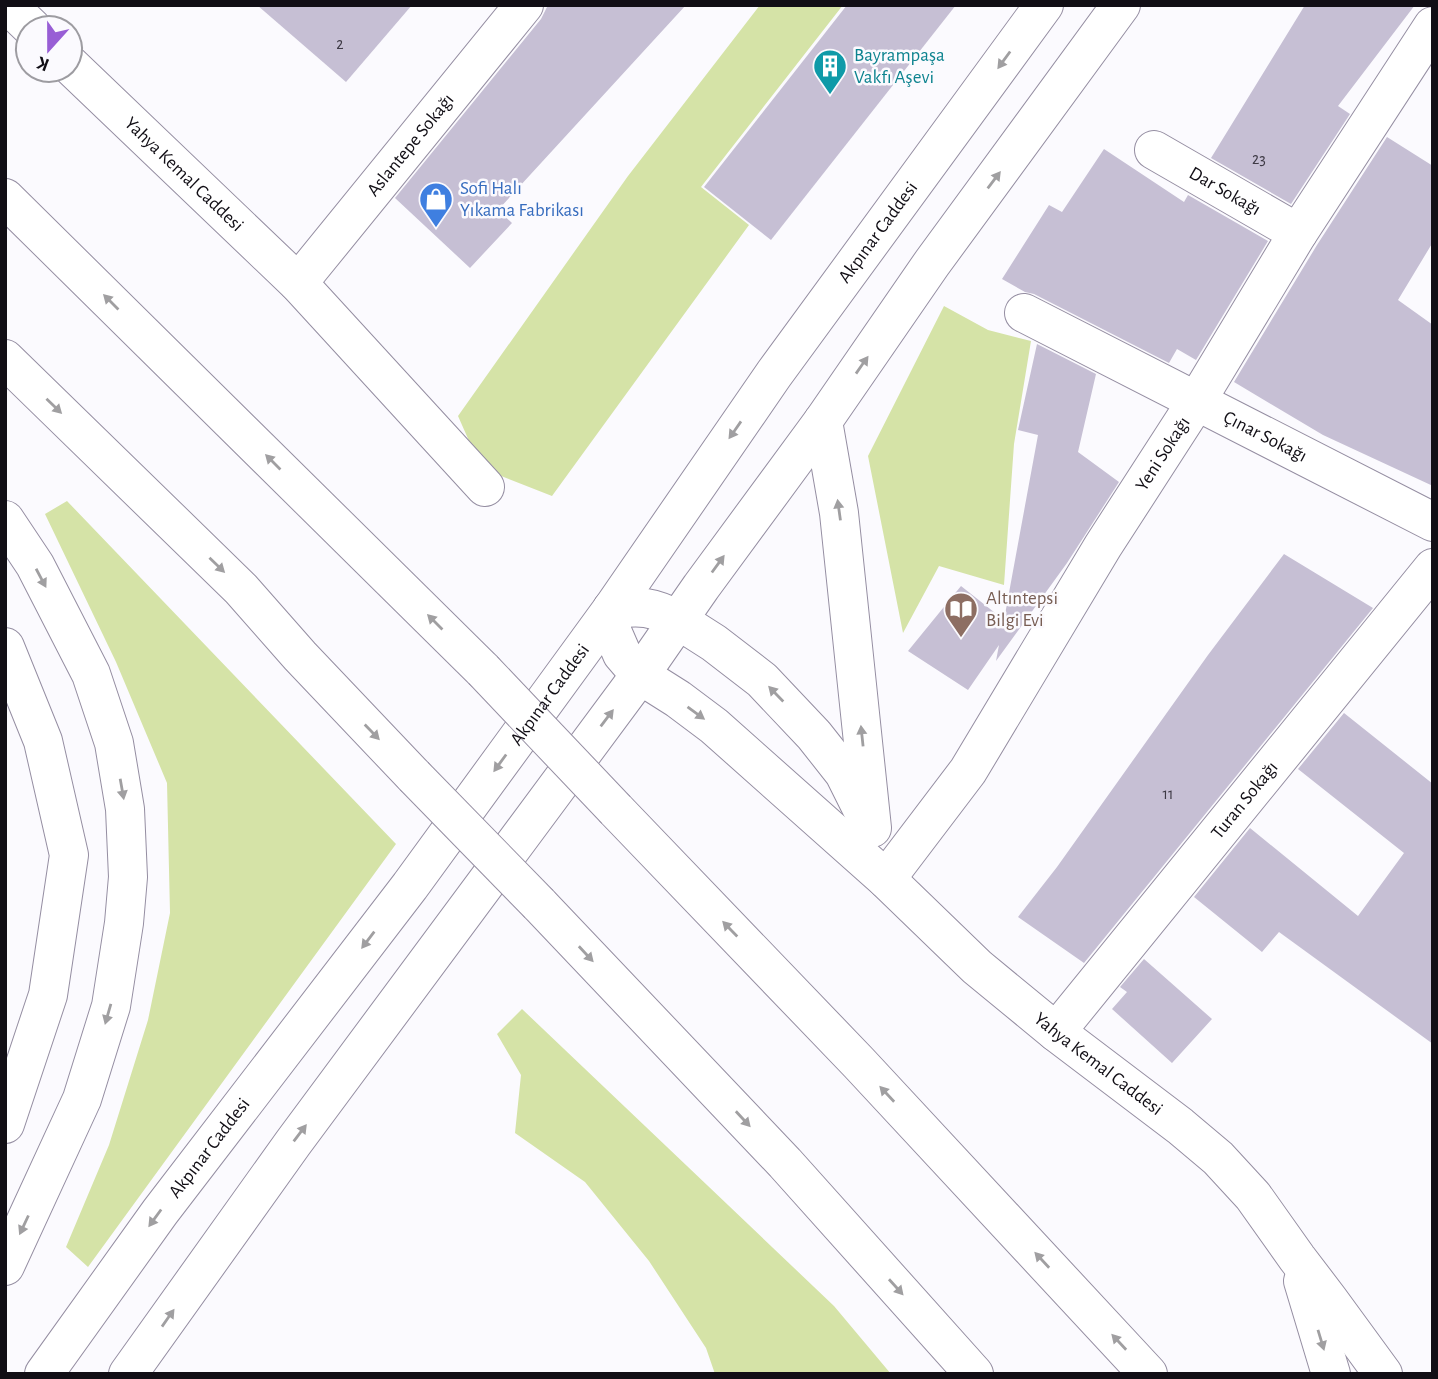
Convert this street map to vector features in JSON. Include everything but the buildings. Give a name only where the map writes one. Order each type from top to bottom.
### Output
[{"type":"main road","name":"Aslantepe Sokağı","points":[[298,283],[524,5]]},
{"type":"main road","name":"Akpınar Caddesi","points":[[44,1374],[160,1212],[410,886],[612,609],[774,373],[1044,5]]},
{"type":"main road","points":[[128,1374],[293,1143],[640,675],[823,421],[932,263],[1121,5]]},
{"type":"main road","name":"Yeni Sokağı","points":[[886,879],[968,771],[1103,546],[1196,402],[1298,233],[1433,26]]},
{"type":"main road","name":"Yahya Kemal Caddesi","points":[[84,78],[298,283],[485,486]]},
{"type":"main road","name":"Dar Sokağı","points":[[1154,150],[1298,233]]},
{"type":"main road","points":[[5,198],[483,670],[868,1073],[1148,1374]]},
{"type":"main road","name":"Çınar Sokağı","points":[[1024,313],[1433,522]]},
{"type":"main road","points":[[5,359],[241,589],[300,656],[785,1163],[974,1374]]},
{"type":"main road","points":[[823,421],[839,513],[872,828]]},
{"type":"main road","points":[[5,520],[35,565],[91,674],[114,743],[125,809],[128,877],[111,1006],[82,1099],[5,1266]]},
{"type":"main road","name":"Turan Sokağı","points":[[1056,1032],[1433,568]]},
{"type":"main road","points":[[640,675],[622,654],[612,631],[612,609],[635,607],[659,610],[714,643],[762,680],[814,735],[844,773],[872,828],[886,879]]},
{"type":"main road","points":[[5,647],[43,741],[69,855],[48,995],[5,1124]]},
{"type":"main road","name":"Yahya Kemal Caddesi","points":[[640,675],[714,726],[886,879],[977,967],[1218,1158],[1253,1196],[1382,1374]]},
{"type":"main road","points":[[1297,1258],[1331,1374]]},
{"type":"green space","points":[[760,5],[843,5],[701,187],[749,225],[552,496],[481,468],[458,416],[628,176]]},
{"type":"green space","points":[[944,306],[988,330],[1031,341],[1014,444],[1004,585],[939,566],[903,633],[868,456]]},
{"type":"green space","points":[[67,501],[396,844],[88,1267],[66,1247],[109,1145],[148,1020],[170,913],[167,783],[116,662],[45,514]]},
{"type":"green space","points":[[522,1009],[834,1306],[891,1374],[715,1374],[706,1348],[649,1261],[585,1182],[515,1133],[521,1075],[497,1034]]},
{"type":"place","name":"Bayrampaşa Vakfı Aşevi","points":[[830,96]]},
{"type":"place","name":"Sofi Halı Yıkama Fabrikası","points":[[436,229]]},
{"type":"place","name":"Altıntepsi Bilgi Evi","points":[[961,639]]}]
